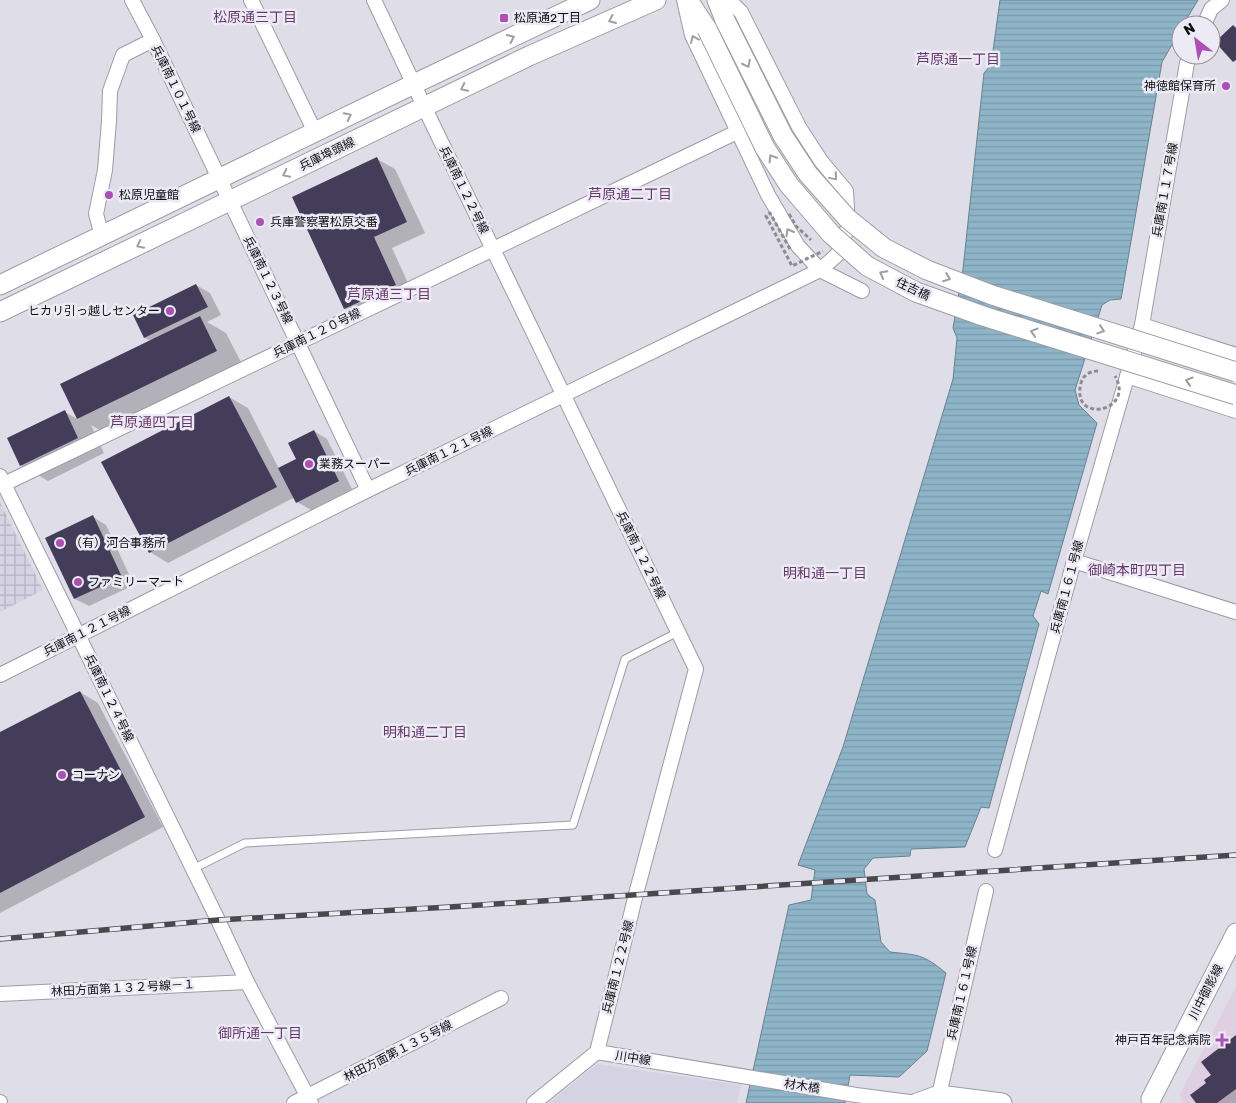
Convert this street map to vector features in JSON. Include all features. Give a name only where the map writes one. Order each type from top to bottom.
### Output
[{"type":"street","name":"兵庫南１０１号線","points":[[132,0],[219,179]]},
{"type":"street","points":[[250,0],[315,132]]},
{"type":"street","name":"兵庫南１２２号線","points":[[374,0],[696,669],[636,894],[597,1052]]},
{"type":"street","name":"兵庫埠頭線","points":[[0,285],[590,0]]},
{"type":"street","name":"兵庫埠頭線","points":[[0,312],[529,56],[656,0]]},
{"type":"street","points":[[684,0],[692,34],[768,195],[798,246],[820,270],[862,291]]},
{"type":"street","name":"住吉橋","points":[[688,0],[707,29],[765,148],[789,186],[831,234],[867,266],[916,292],[983,316],[1236,395]]},
{"type":"street","name":"住吉橋","points":[[717,0],[725,20],[783,136],[808,174],[848,218],[884,248],[927,270],[992,295],[1236,372]]},
{"type":"street","name":"兵庫南１２１号線","points":[[0,675],[368,490],[820,270],[836,256],[848,227],[846,191],[821,161],[799,127],[741,12],[729,0]]},
{"type":"street","points":[[1208,15],[1211,9],[1222,0]]},
{"type":"street","points":[[102,236],[96,214],[105,170],[110,91],[123,55],[153,40]]},
{"type":"street","name":"兵庫南１１７号線","points":[[1142,325],[1187,65]]},
{"type":"street","name":"兵庫南１２０号線","points":[[2,480],[297,342],[738,131]]},
{"type":"street","name":"兵庫南１２３号線","points":[[219,179],[368,490]]},
{"type":"street","points":[[61,256],[73,278]]},
{"type":"street","points":[[1142,325],[1236,355]]},
{"type":"street","name":"兵庫南１６１号線","points":[[995,850],[1074,561],[1142,325]]},
{"type":"street","points":[[1127,376],[1236,411]]},
{"type":"street","name":"兵庫南１２４号線","points":[[2,480],[247,982],[310,1100]]},
{"type":"street","points":[[1074,561],[1236,612]]},
{"type":"street","name":"兵庫南１６１号線","points":[[939,1096],[986,891]]},
{"type":"street","name":"川中御影線","points":[[1150,1102],[1236,933]]},
{"type":"street","name":"林田方面第１３２号線－１","points":[[0,994],[247,982]]},
{"type":"street","name":"林田方面第１３５号線","points":[[294,1103],[310,1100],[502,998]]},
{"type":"street","name":"川中線","points":[[534,1103],[597,1052],[748,1077]]},
{"type":"street","name":"材木橋","points":[[748,1077],[910,1103]]},
{"type":"street","points":[[910,1103],[939,1096],[1002,1103]]},
{"type":"lane","points":[[193,869],[245,843],[572,826],[625,659],[678,632]]},
{"type":"path","points":[[790,249],[770,213],[766,216],[792,266],[823,251]]},
{"type":"shaded area","points":[[0,502],[43,590],[0,612]]},
{"type":"shaded area","name":"神戸百年記念病院","points":[[1236,987],[1236,1103],[1183,1103],[1180,1094]]},
{"type":"shaded area","points":[[597,1064],[741,1085],[737,1103],[549,1103]]},
{"type":"water","points":[[1000,0],[1198,0],[1189,15],[1171,15],[1171,46],[1162,62],[1121,299],[1110,300],[1102,305],[1075,390],[1079,405],[1097,423],[1048,594],[1041,591],[1033,616],[1039,624],[989,808],[981,807],[965,847],[911,849],[910,856],[873,858],[864,869],[867,894],[875,900],[881,942],[890,952],[920,956],[946,973],[927,1051],[899,1077],[850,1075],[845,1103],[746,1103],[789,905],[811,900],[815,870],[798,865],[843,747],[953,379],[957,338],[953,328],[963,269],[984,73],[991,65]]},
{"type":"building","points":[[1233,25],[1236,28],[1236,60],[1233,62],[1221,49],[1221,36]]},
{"type":"building","points":[[377,157],[407,222],[374,237],[396,285],[344,309],[292,197]]},
{"type":"building","name":"ヒカリ引っ越しセンター","points":[[196,284],[208,307],[144,338],[133,315]]},
{"type":"building","points":[[200,316],[217,351],[77,419],[60,384]]},
{"type":"building","points":[[229,396],[277,487],[149,553],[101,462]]},
{"type":"building","points":[[65,410],[78,438],[20,466],[7,438]]},
{"type":"building","name":"業務スーパー","points":[[314,430],[339,481],[296,503],[278,468],[296,459],[288,443]]},
{"type":"building","points":[[93,515],[122,577],[74,599],[45,538]]},
{"type":"building","name":"コーナン","points":[[80,691],[145,817],[0,893],[0,732]]},
{"type":"building","points":[[1236,1035],[1236,1089],[1217,1103],[1196,1103],[1190,1095],[1206,1083],[1204,1080],[1211,1075],[1201,1062]]},
{"type":"railway","points":[[0,939],[218,920],[450,907],[1236,855]]},
{"type":"place","name":"松原通2丁目","points":[[504,18]]},
{"type":"place","name":"神徳館保育所","points":[[1226,86]]},
{"type":"place","name":"松原児童館","points":[[109,195]]},
{"type":"place","name":"兵庫警察署松原交番","points":[[260,222]]},
{"type":"place","name":"ヒカリ引っ越しセンター","points":[[170,311]]},
{"type":"place","name":"業務スーパー","points":[[309,464]]},
{"type":"place","name":"（有）河合事務所","points":[[60,543]]},
{"type":"place","name":"ファミリーマート","points":[[78,582]]},
{"type":"place","name":"コーナン","points":[[62,775]]},
{"type":"place","name":"神戸百年記念病院","points":[[1222,1040]]},
{"type":"district","name":"松原通三丁目","points":[[255,17]]},
{"type":"district","name":"芦原通一丁目","points":[[958,59]]},
{"type":"district","name":"芦原通二丁目","points":[[630,194]]},
{"type":"district","name":"芦原通三丁目","points":[[389,294]]},
{"type":"district","name":"芦原通四丁目","points":[[152,422]]},
{"type":"district","name":"御崎本町四丁目","points":[[1137,570]]},
{"type":"district","name":"明和通一丁目","points":[[825,573]]},
{"type":"district","name":"明和通二丁目","points":[[425,732]]},
{"type":"district","name":"御所通一丁目","points":[[260,1033]]}]
